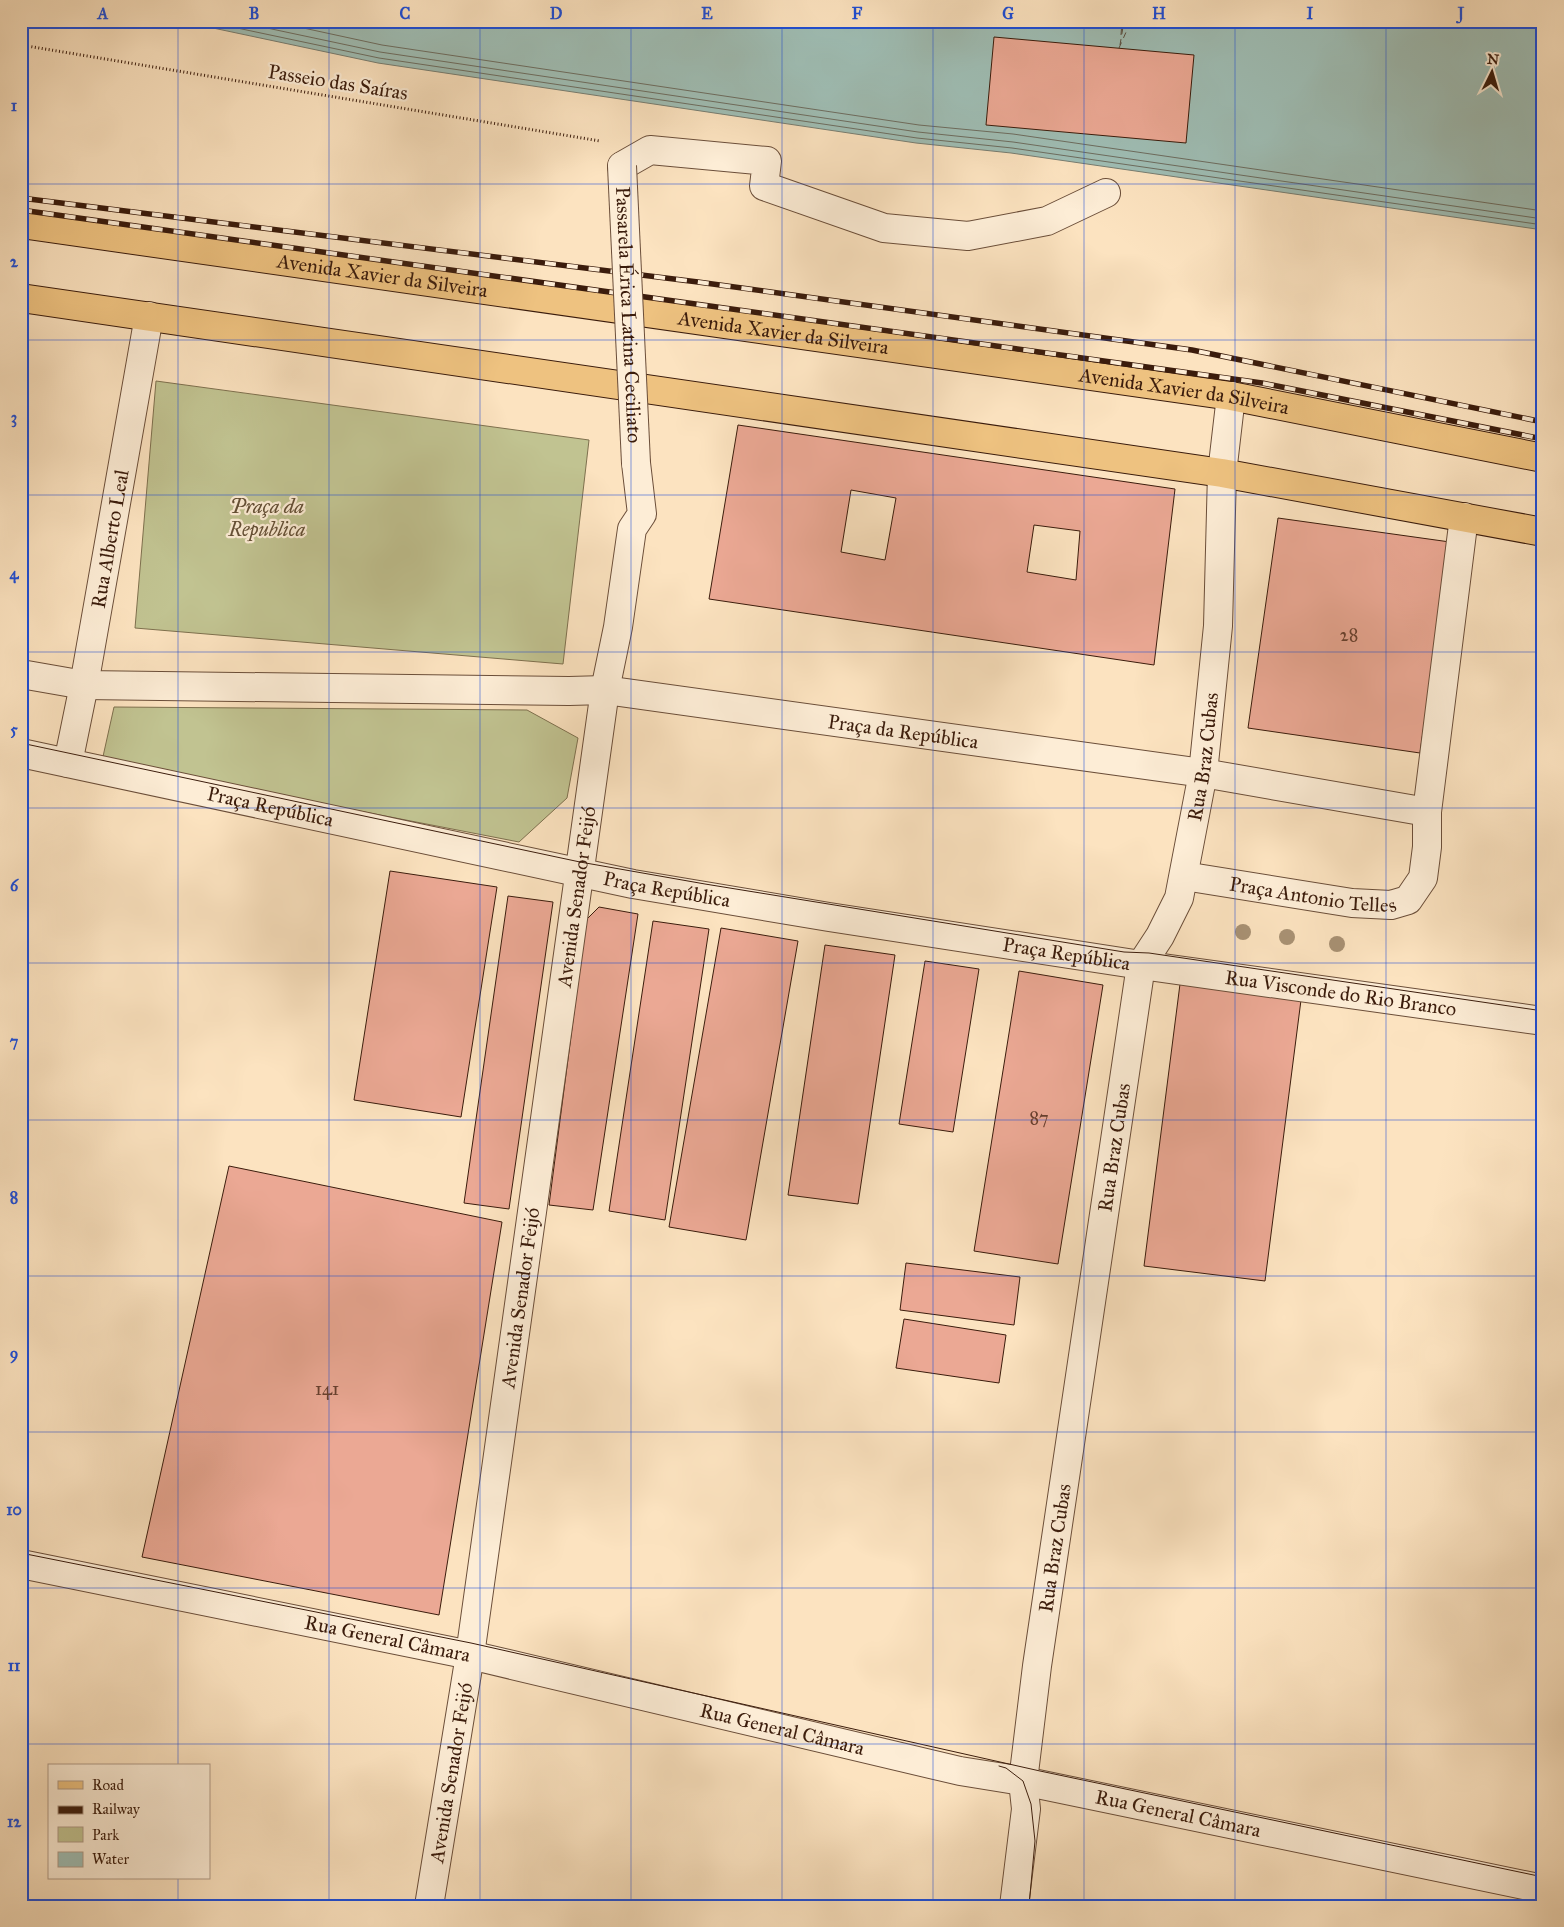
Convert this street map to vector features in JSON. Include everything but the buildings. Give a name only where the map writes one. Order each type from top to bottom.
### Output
[{"type":"main road","name":"Avenida Xavier da Silveira","points":[[21,224],[1231,396],[1543,458]]},
{"type":"main road","points":[[21,298],[1222,473],[1543,532]]},
{"type":"street","name":"Passarela Érica Latina Ceciliato","points":[[605,690],[618,627],[632,529],[642,514],[636,463],[622,166],[650,150]]},
{"type":"street","points":[[650,150],[767,161],[764,186],[884,228],[968,236],[1047,221],[1106,193]]},
{"type":"street","name":"Rua Alberto Leal","points":[[68,763],[84,685],[149,316]]},
{"type":"street","name":"Rua Braz Cubas","points":[[1014,1906],[1026,1809],[1023,1780],[1037,1666],[1141,965],[1160,936],[1179,898],[1203,773],[1218,626],[1222,473],[1231,396]]},
{"type":"street","name":"Praça Antonio Telles","points":[[1184,876],[1352,903],[1391,904],[1408,900],[1422,878],[1427,847],[1427,812],[1464,517]]},
{"type":"street","points":[[21,674],[84,685],[605,690]]},
{"type":"street","name":"Praça da República","points":[[605,690],[1203,773]]},
{"type":"street","name":"Avenida Senador Feijó","points":[[429,1906],[470,1655],[605,690]]},
{"type":"street","name":"Praça República","points":[[21,753],[633,884],[829,917],[1141,965]]},
{"type":"street","points":[[1203,773],[1427,812]]},
{"type":"street","name":"Rua Visconde do Rio Branco","points":[[1141,965],[1543,1021]]},
{"type":"street","name":"Rua General Câmara","points":[[21,1564],[470,1655],[960,1771],[1023,1780],[1543,1889]]},
{"type":"path","name":"Passeio das Saíras","points":[[21,45],[650,150]]},
{"type":"green space","name":"Praça da Republica","points":[[156,381],[589,440],[563,664],[135,628]]},
{"type":"green space","points":[[114,707],[527,710],[578,738],[567,798],[519,842],[102,761]]},
{"type":"water","points":[[180,21],[1543,21],[1543,230],[1011,153],[916,143],[378,63]]},
{"type":"ferry route","points":[[1121,35],[1122,21]]},
{"type":"ferry route","points":[[1120,45],[1124,21]]},
{"type":"ferry route","points":[[1119,48],[1131,21]]},
{"type":"tram line","points":[[21,743],[580,862],[1124,952],[1149,953],[1543,1011]]},
{"type":"tram line","points":[[21,1553],[471,1643],[1040,1771],[1543,1877]]},
{"type":"tram line","points":[[999,1766],[1006,1768],[1023,1781],[1031,1804],[1035,1841],[1029,1906]]},
{"type":"railway","points":[[21,198],[698,282],[1192,350],[1543,422]]},
{"type":"railway","points":[[21,210],[1262,383],[1543,439]]}]
